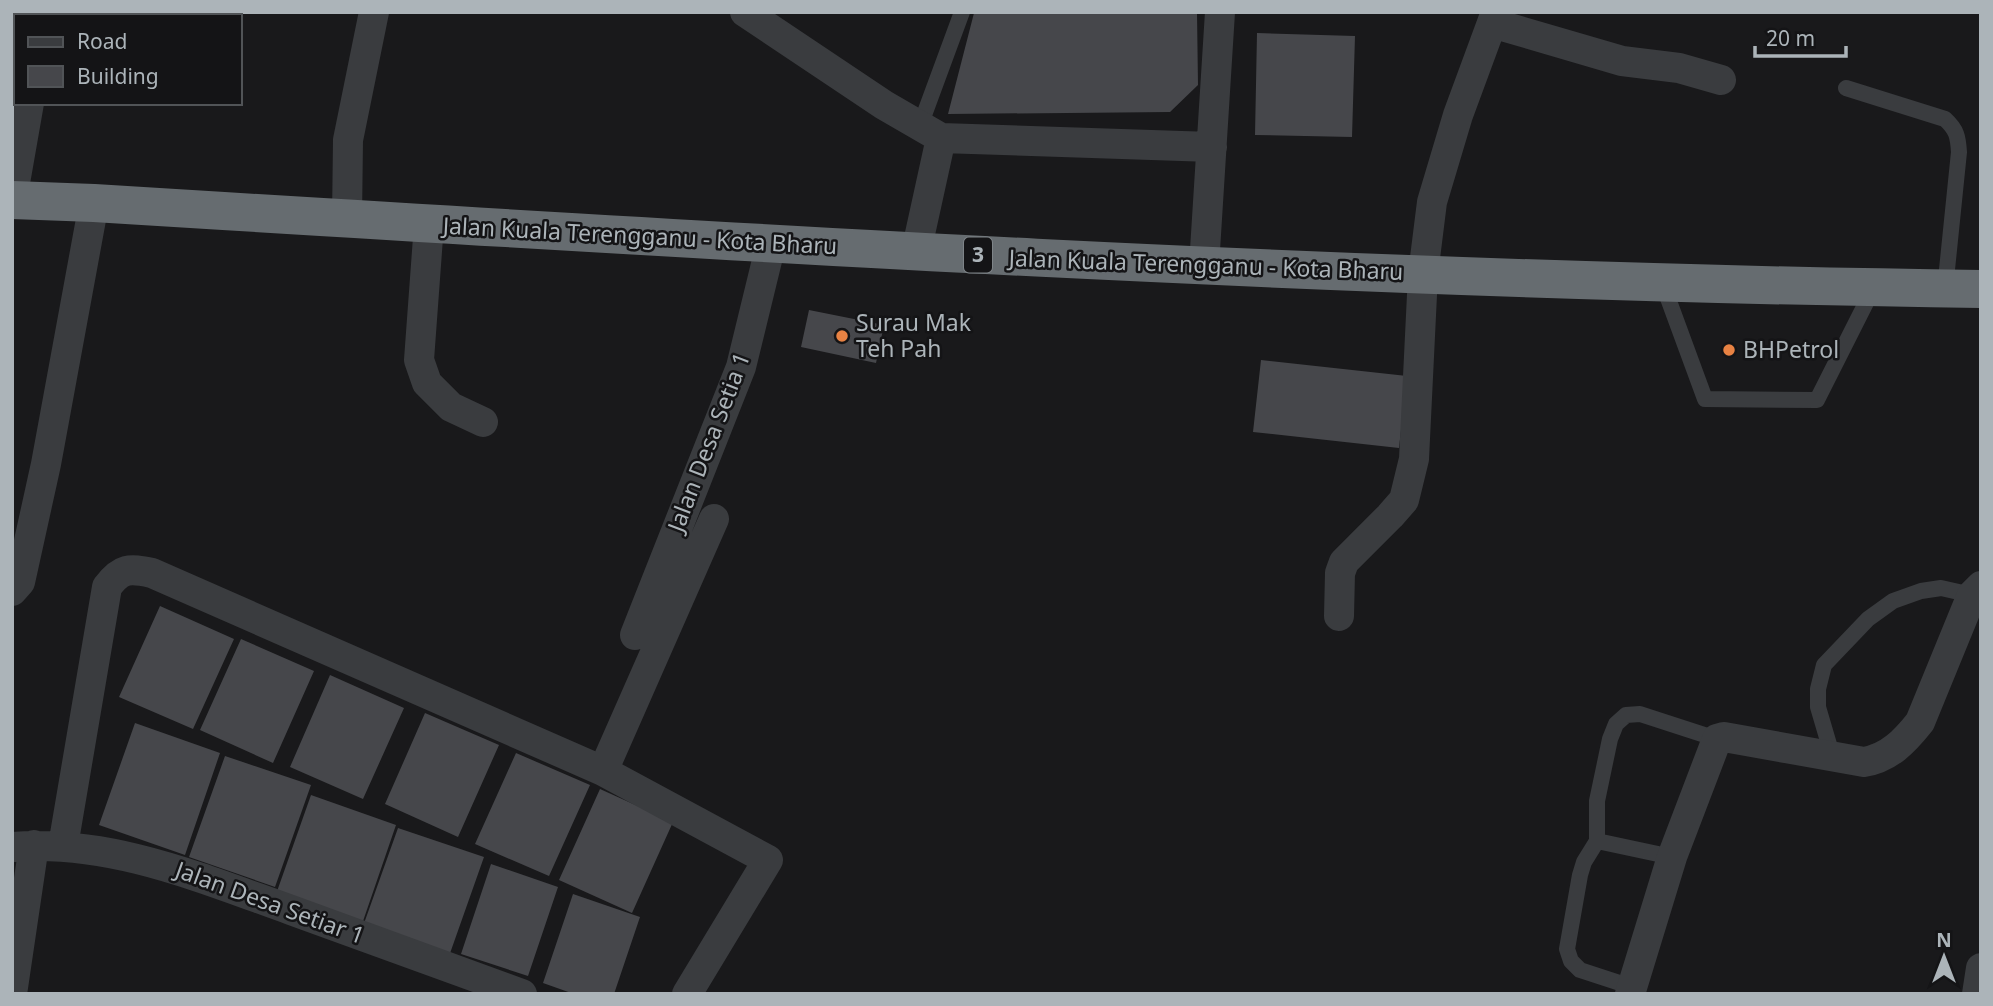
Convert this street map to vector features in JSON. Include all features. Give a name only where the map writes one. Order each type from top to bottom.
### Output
[{"type":"highway","name":"Jalan Kuala Terengganu - Kota Bharu","points":[[12,200],[1204,266],[1662,282],[1963,289]]},
{"type":"street","points":[[347,219],[348,140],[373,12]]},
{"type":"street","points":[[745,12],[884,105],[931,132],[1212,147]]},
{"type":"street","points":[[1204,266],[1220,12]]},
{"type":"street","points":[[1339,617],[1340,573],[1344,562],[1404,500],[1409,483],[1414,459],[1423,274],[1432,202],[1458,115],[1494,18],[1622,61],[1679,68],[1721,80]]},
{"type":"street","points":[[12,200],[29,105]]},
{"type":"street","points":[[916,252],[931,132]]},
{"type":"street","points":[[12,592],[20,582],[46,464],[94,203]]},
{"type":"street","points":[[429,224],[419,360],[427,383],[451,407],[483,422]]},
{"type":"street","name":"Jalan Desa Setia 1","points":[[635,635],[741,367],[771,244]]},
{"type":"street","name":"Jalan Desa Setia 1","points":[[603,771],[714,519]]},
{"type":"street","points":[[12,994],[36,846],[107,587],[117,573],[134,569],[152,573],[603,771],[768,860],[687,994]]},
{"type":"street","points":[[1631,990],[1672,857],[1717,739],[1724,737],[1864,762],[1886,755],[1907,739],[1920,722],[1977,591]]},
{"type":"street","name":"Jalan Desa Setiar 1","points":[[36,846],[110,852],[173,868],[522,994]]},
{"type":"street","points":[[1977,994],[1981,968]]},
{"type":"lane","points":[[931,132],[962,12]]},
{"type":"lane","points":[[1846,88],[1945,119],[1955,127],[1959,152],[1963,289]]},
{"type":"lane","points":[[1662,282],[1704,399],[1817,400],[1874,287]]},
{"type":"lane","points":[[1833,758],[1818,707],[1818,689],[1824,665],[1868,619],[1894,601],[1921,591],[1941,588],[1977,591]]},
{"type":"lane","points":[[1631,990],[1580,970],[1571,961],[1567,949],[1580,876],[1584,862],[1597,841],[1597,801],[1610,739],[1616,724],[1626,715],[1640,714],[1717,739]]},
{"type":"lane","points":[[1597,841],[1672,857]]},
{"type":"building","points":[[974,13],[1197,13],[1198,85],[1170,112],[948,114]]},
{"type":"building","points":[[1257,33],[1355,36],[1352,137],[1255,135]]},
{"type":"building","name":"Surau Mak Teh Pah","points":[[809,310],[884,325],[876,363],[801,347]]},
{"type":"building","points":[[1261,360],[1407,376],[1399,448],[1253,432]]},
{"type":"building","points":[[160,606],[234,639],[193,729],[119,697]]},
{"type":"building","points":[[241,639],[314,671],[273,763],[200,730]]},
{"type":"building","points":[[330,675],[404,708],[363,799],[290,767]]},
{"type":"building","points":[[425,713],[499,745],[458,837],[385,804]]},
{"type":"building","points":[[135,723],[220,753],[185,855],[99,825]]},
{"type":"building","points":[[516,753],[590,785],[549,876],[475,844]]},
{"type":"building","points":[[225,756],[311,785],[275,887],[189,857]]},
{"type":"building","points":[[600,789],[673,822],[632,913],[559,880]]},
{"type":"building","points":[[311,795],[396,825],[361,927],[275,897]]},
{"type":"building","points":[[398,828],[484,857],[448,959],[362,929]]},
{"type":"building","points":[[491,864],[558,887],[528,976],[461,954]]},
{"type":"building","points":[[573,894],[640,917],[614,994],[574,994],[543,983]]},
{"type":"place","name":"Surau Mak Teh Pah","points":[[842,336]]},
{"type":"place","name":"BHPetrol","points":[[1729,350]]}]
